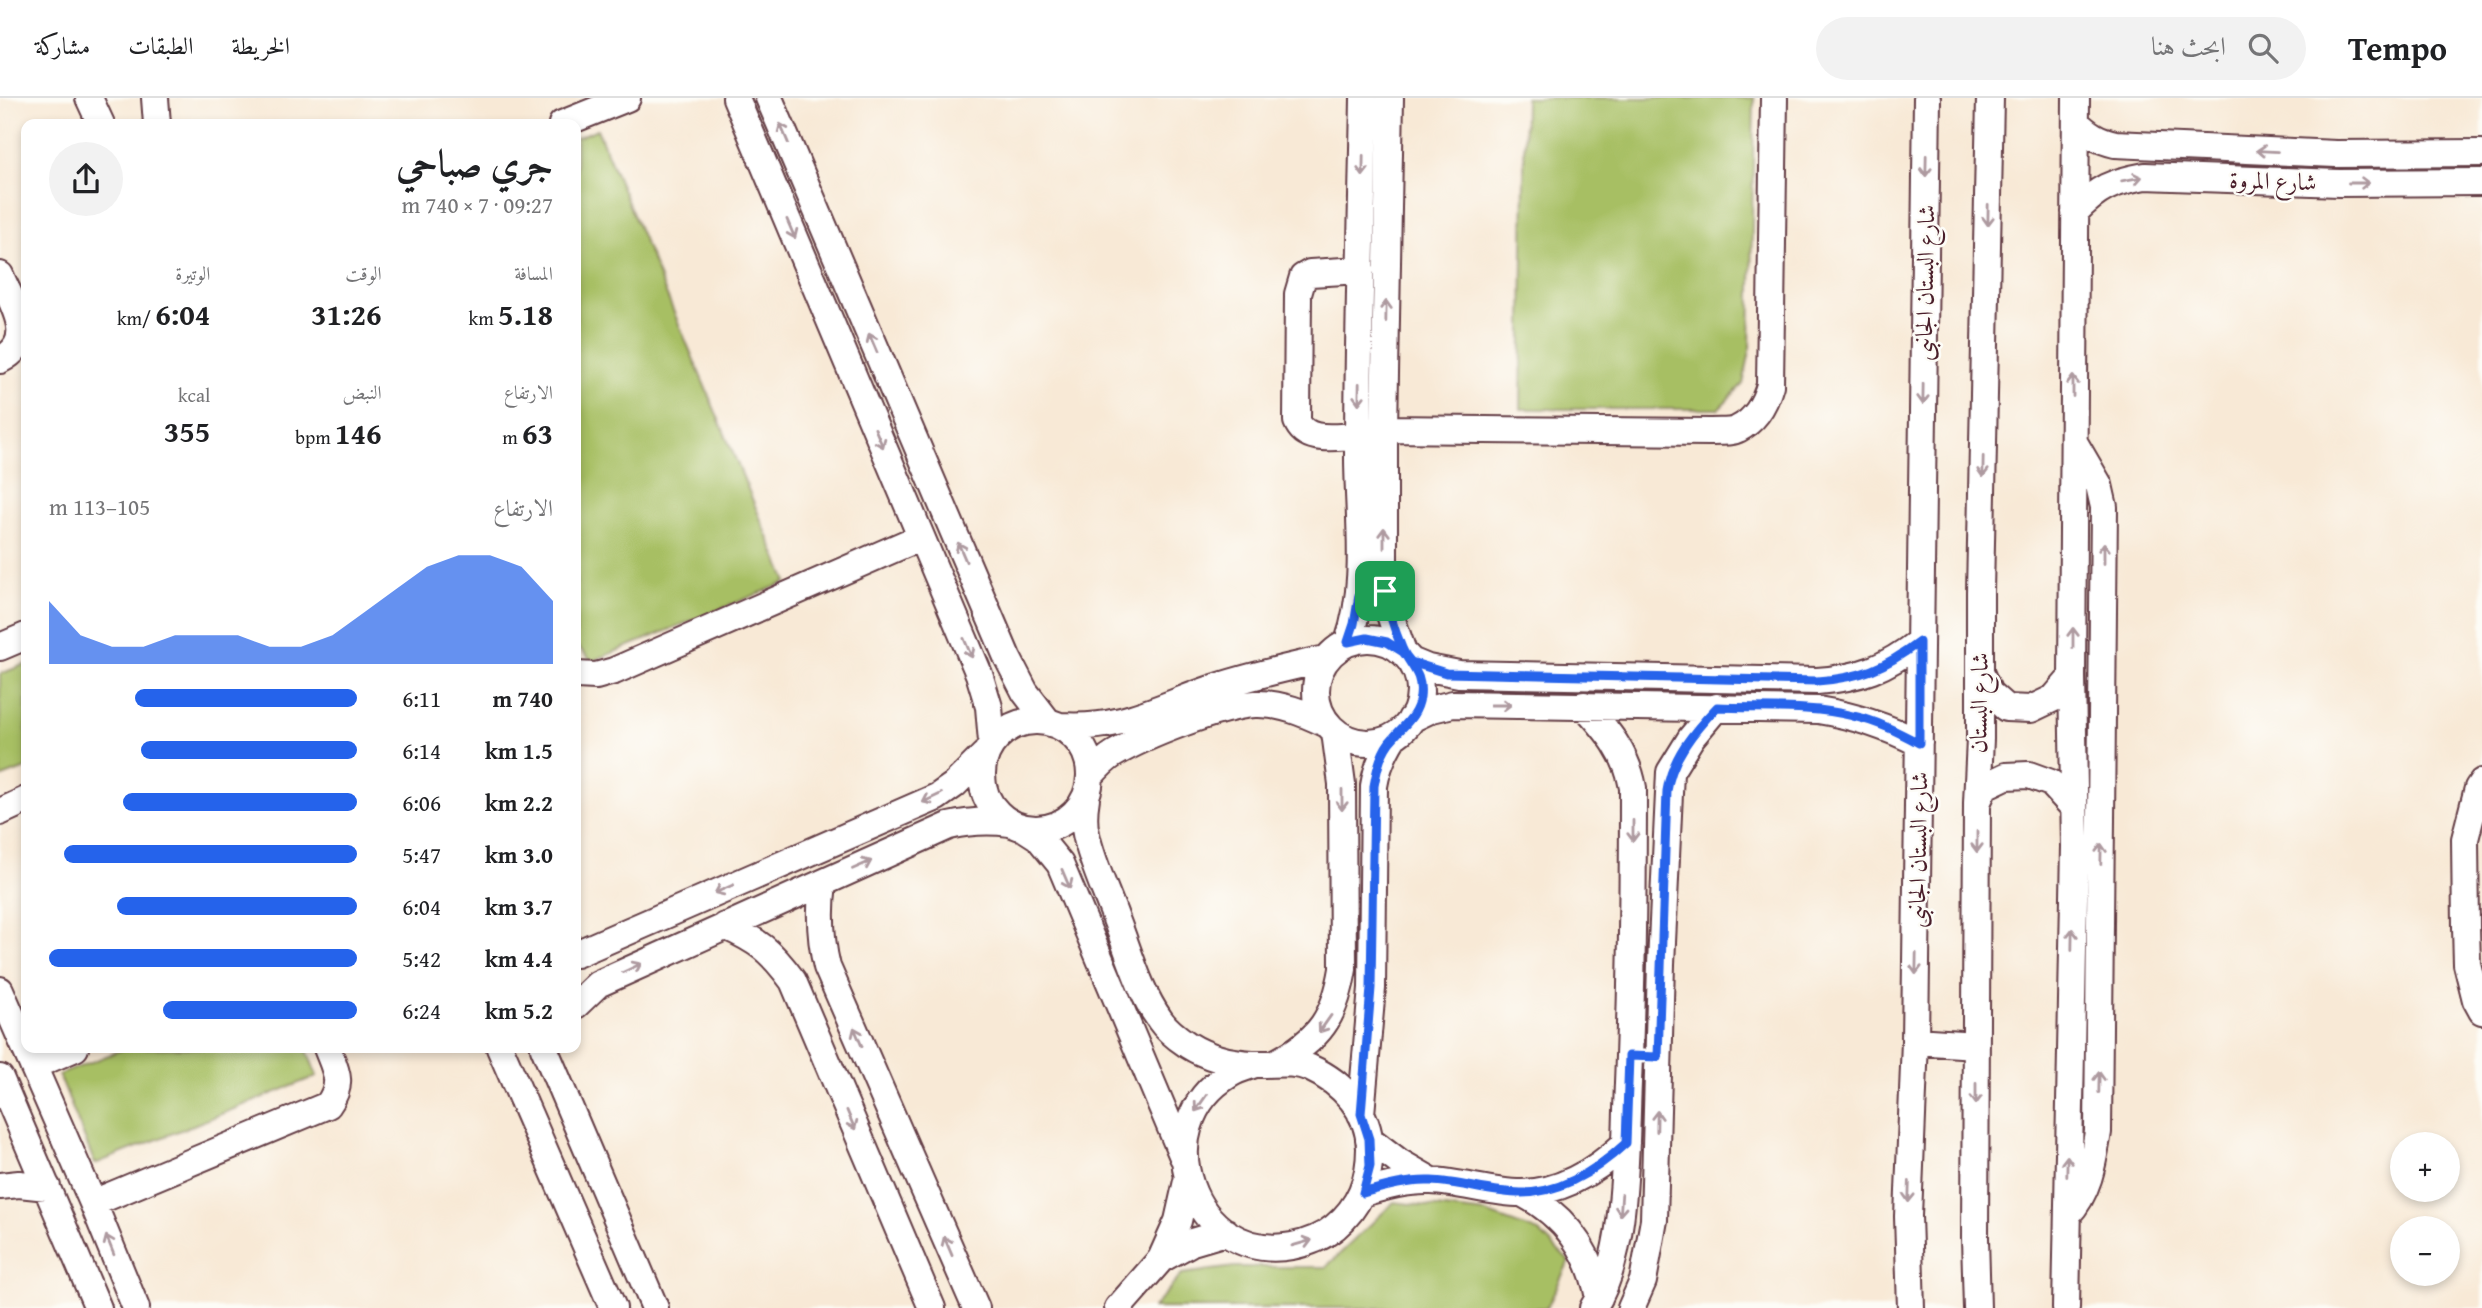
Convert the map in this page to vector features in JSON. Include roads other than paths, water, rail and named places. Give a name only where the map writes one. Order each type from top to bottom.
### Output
[{"type":"street","points":[[89,98],[99,119]]},
{"type":"street","points":[[155,98],[157,119]]},
{"type":"street","points":[[574,119],[627,98]]},
{"type":"street","points":[[736,98],[985,691],[991,724],[982,778],[988,800],[997,813],[1044,844],[1060,864],[1196,1200],[1209,1218],[1226,1232],[1258,1246],[1282,1248],[1305,1243],[1328,1233],[1346,1217],[1363,1193],[1370,1166],[1369,1139],[1361,1114],[1347,1092],[1327,1076],[1303,1065],[1220,1059],[1188,1045],[1161,1022],[1145,993],[1089,849],[1084,815],[1089,761],[1083,747],[1073,735],[1054,724],[1025,692],[1007,657],[769,98]]},
{"type":"street","points":[[1361,1114],[1371,988],[1374,786],[1384,751],[1403,728],[1420,697],[1417,673],[1372,591],[1359,436],[1364,98]]},
{"type":"street","points":[[1348,642],[1354,624],[1372,591],[1384,429],[1390,98]]},
{"type":"street","points":[[1384,429],[1737,431],[1765,403],[1770,385],[1774,98]]},
{"type":"street","name":"شارع البستان الجانبى","points":[[1911,1308],[1908,1216],[1915,1041],[1927,98]]},
{"type":"street","name":"شارع البستان","points":[[1977,1308],[1977,803],[1990,98]]},
{"type":"street","points":[[2066,1308],[2074,808],[2072,677],[2076,110]]},
{"type":"street","name":"شارع المروة","points":[[2076,110],[2087,133],[2100,141],[2115,144],[2336,154],[2482,153]]},
{"type":"street","name":"شارع المروة","points":[[2075,212],[2093,193],[2118,181],[2145,176],[2339,183],[2482,182]]},
{"type":"street","points":[[775,189],[803,178]]},
{"type":"street","points":[[1359,436],[1314,436],[1300,429],[1297,421],[1297,306],[1303,277],[1310,273],[1361,270]]},
{"type":"street","points":[[0,275],[21,330],[19,344],[11,355],[0,360]]},
{"type":"street","points":[[2066,1216],[2080,1201],[2093,1166],[2098,1132],[2104,507],[2099,485],[2074,440]]},
{"type":"street","points":[[581,675],[596,676],[614,671],[921,537]]},
{"type":"street","points":[[0,647],[21,638]]},
{"type":"street","points":[[1118,1307],[1161,1259],[1178,1221],[1186,1170],[1186,1133],[1195,1109],[1211,1089],[1231,1073],[1299,1051],[1317,1035],[1331,1015],[1339,991],[1343,970],[1342,785],[1331,728],[1318,708],[1315,691],[1317,674],[1325,659],[1335,649],[1348,642],[1367,638],[1387,642],[1407,657],[1437,670],[1459,674],[1817,681],[1845,679],[1872,671],[1897,659],[1919,642]]},
{"type":"street","points":[[581,952],[937,797],[971,771],[1003,731],[1017,724],[1032,720],[1095,727],[1128,720],[1211,689],[1325,659]]},
{"type":"street","points":[[1979,670],[1989,693],[2006,708],[2031,709],[2054,698],[2072,677]]},
{"type":"street","points":[[1458,705],[1459,674]]},
{"type":"street","points":[[1845,679],[1852,683],[1859,695],[1858,709],[1853,716]]},
{"type":"street","points":[[587,981],[725,926],[949,827],[969,821],[989,820],[1040,829],[1055,825],[1068,818],[1097,767],[1114,754],[1181,724],[1233,707],[1257,704],[1281,706],[1304,713],[1346,738],[1370,743],[1403,728],[1432,709],[1458,705],[1584,705],[1818,710],[1853,716],[1887,727],[1919,743]]},
{"type":"street","points":[[1584,705],[1612,736],[1630,772],[1633,788],[1632,965],[1626,1143],[1620,1220],[1611,1265],[1596,1303]]},
{"type":"street","points":[[1631,1308],[1643,1281],[1654,1220],[1667,791],[1670,772],[1679,755],[1717,707]]},
{"type":"street","points":[[1977,803],[1985,786],[2006,776],[2029,775],[2051,783],[2074,808]]},
{"type":"street","points":[[1633,788],[1642,779],[1654,778],[1665,785],[1667,791]]},
{"type":"street","points":[[2482,782],[2478,788],[2465,839],[2474,927],[2467,964],[2476,1000],[2482,1011]]},
{"type":"street","points":[[0,812],[21,802]]},
{"type":"street","points":[[823,883],[819,911],[821,940],[827,967],[976,1308]]},
{"type":"street","points":[[725,926],[752,938],[776,957],[793,981],[932,1308]]},
{"type":"street","points":[[793,981],[794,974],[802,963],[815,961],[827,967]]},
{"type":"street","points":[[0,990],[21,1038]]},
{"type":"street","points":[[1915,1041],[1976,1045]]},
{"type":"street","points":[[27,1053],[136,1308]]},
{"type":"street","points":[[33,1066],[63,1053]]},
{"type":"street","points":[[93,1203],[328,1105],[336,1094],[338,1080],[329,1053]]},
{"type":"street","points":[[502,1053],[613,1308]]},
{"type":"street","points":[[549,1053],[655,1308]]},
{"type":"street","points":[[1629,1056],[1658,1057]]},
{"type":"street","points":[[0,1078],[98,1308]]},
{"type":"street","points":[[1369,1139],[1399,1162],[1432,1181]]},
{"type":"street","points":[[1363,1193],[1397,1184],[1432,1181],[1522,1193],[1561,1185],[1579,1177],[1612,1156],[1626,1143]]},
{"type":"street","points":[[0,1186],[19,1184],[47,1187]]},
{"type":"street","points":[[1522,1193],[1554,1214],[1579,1242],[1595,1278],[1596,1303]]},
{"type":"street","points":[[1161,1259],[1192,1242],[1226,1232]]},
{"type":"street","points":[[1897,1308],[1909,1277]]}]
